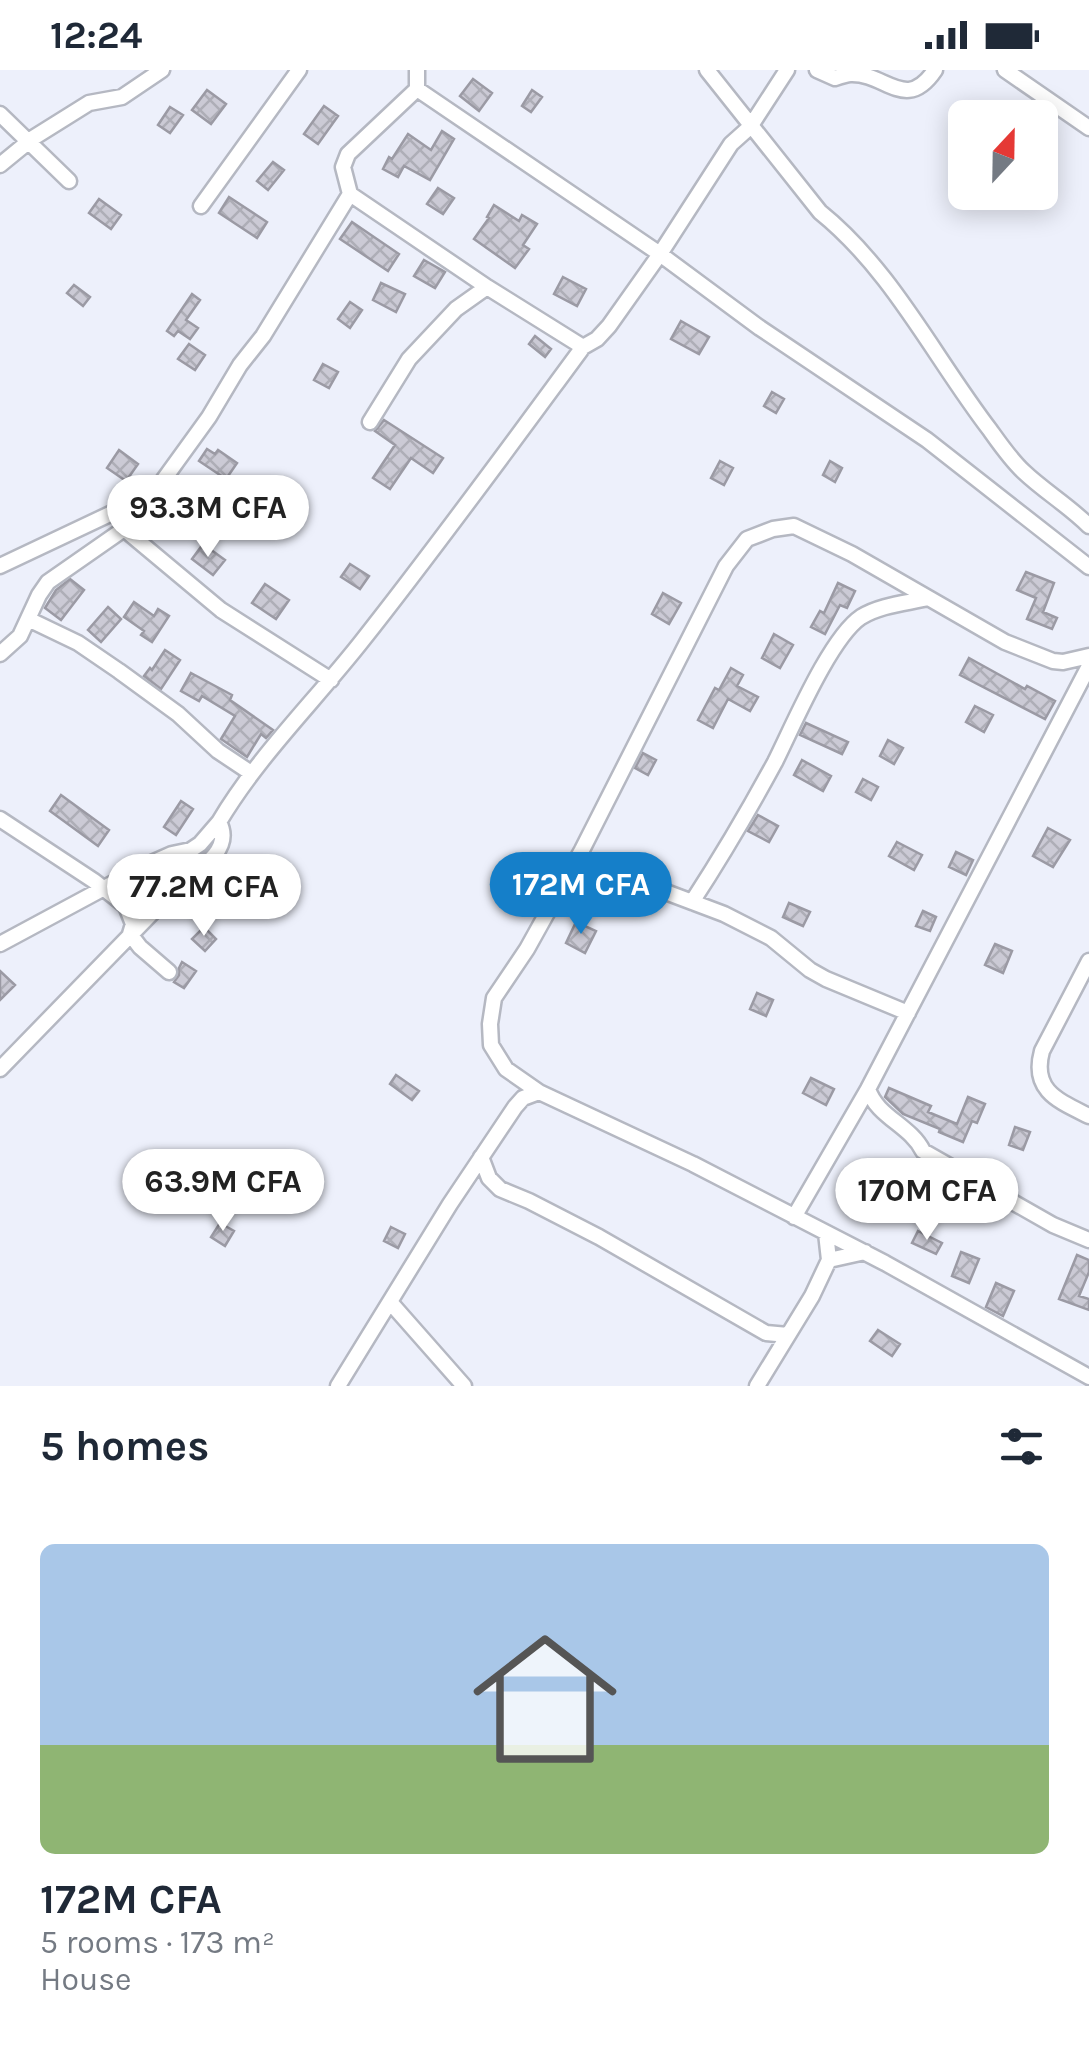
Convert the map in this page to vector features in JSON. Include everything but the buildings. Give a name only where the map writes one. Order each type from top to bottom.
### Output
[{"type":"street","points":[[0,165],[89,103],[122,98],[162,70]]},
{"type":"street","points":[[201,206],[298,70]]},
{"type":"street","points":[[418,70],[417,88],[348,154],[343,166],[350,194],[487,288],[583,347]]},
{"type":"street","points":[[707,70],[820,212],[873,264],[1022,471],[1089,526]]},
{"type":"street","points":[[0,944],[145,866],[191,850],[220,822],[250,773],[331,680],[428,558],[583,347],[609,326],[731,144],[750,127],[787,70]]},
{"type":"street","points":[[817,70],[834,78],[865,76],[899,90],[914,90],[935,70]]},
{"type":"street","points":[[1005,70],[1089,128]]},
{"type":"street","points":[[417,88],[926,440],[1089,567]]},
{"type":"street","points":[[0,114],[69,181]]},
{"type":"street","points":[[0,654],[20,636],[48,582],[124,529],[154,493],[263,336],[350,194]]},
{"type":"street","points":[[370,422],[409,359],[456,309],[487,288]]},
{"type":"street","points":[[0,566],[154,493]]},
{"type":"street","points":[[1089,656],[1053,661],[1004,642],[852,554],[794,526],[746,539],[726,566],[582,850],[527,949],[494,998],[490,1024],[491,1045],[506,1069],[538,1092],[693,1164],[865,1252],[1089,1377]]},
{"type":"street","points":[[124,529],[222,610],[331,680]]},
{"type":"street","points":[[692,902],[740,826],[804,701],[845,632],[863,616],[928,598]]},
{"type":"street","points":[[28,619],[78,643],[119,671],[250,773]]},
{"type":"street","points":[[794,1216],[868,1089],[1089,666]]},
{"type":"street","points":[[0,819],[126,906],[133,924],[130,934]]},
{"type":"street","points":[[0,1068],[186,878],[203,868],[222,846],[220,822]]},
{"type":"street","points":[[582,850],[586,862],[692,902],[771,938],[826,979],[908,1013]]},
{"type":"street","points":[[130,934],[168,972]]},
{"type":"street","points":[[1089,961],[1038,1065],[1044,1087],[1055,1098],[1089,1116]]},
{"type":"street","points":[[868,1089],[876,1106],[911,1133],[923,1151],[1053,1225],[1089,1240]]},
{"type":"street","points":[[338,1386],[514,1108],[523,1098],[538,1092]]},
{"type":"street","points":[[481,1157],[489,1178],[500,1189],[598,1237],[766,1333],[788,1335]]},
{"type":"street","points":[[757,1386],[812,1296],[829,1260],[826,1233]]},
{"type":"street","points":[[829,1260],[865,1252]]},
{"type":"street","points":[[390,1302],[464,1386]]}]
